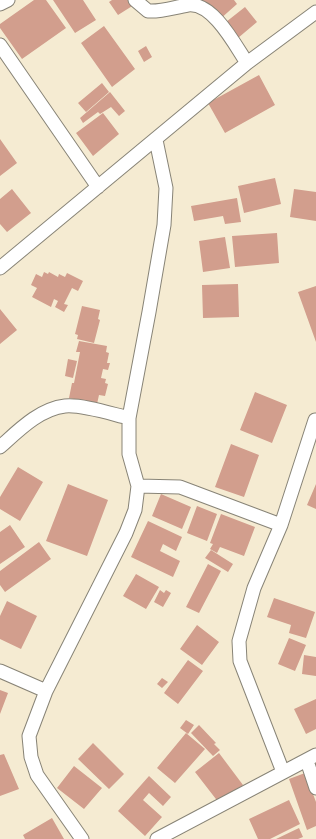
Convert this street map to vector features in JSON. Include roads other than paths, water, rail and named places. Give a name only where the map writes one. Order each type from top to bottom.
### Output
[{"type":"street","points":[[0,4],[8,0]]},
{"type":"street","points":[[135,0],[148,11],[190,5],[201,6],[221,24],[247,63]]},
{"type":"street","points":[[0,268],[247,63],[316,12]]},
{"type":"street","points":[[0,45],[98,187]]},
{"type":"street","points":[[82,839],[37,775],[31,757],[29,736],[46,691],[126,532],[135,510],[138,486],[129,454],[129,418],[150,312],[164,225],[166,188],[156,140]]},
{"type":"street","points":[[0,447],[21,428],[47,411],[65,406],[94,409],[129,418]]},
{"type":"street","points":[[283,772],[240,662],[239,641],[254,588],[281,525],[315,420]]},
{"type":"street","points":[[138,486],[180,487],[281,525]]},
{"type":"street","points":[[0,671],[46,691]]},
{"type":"street","points":[[157,839],[312,758],[316,788]]}]
